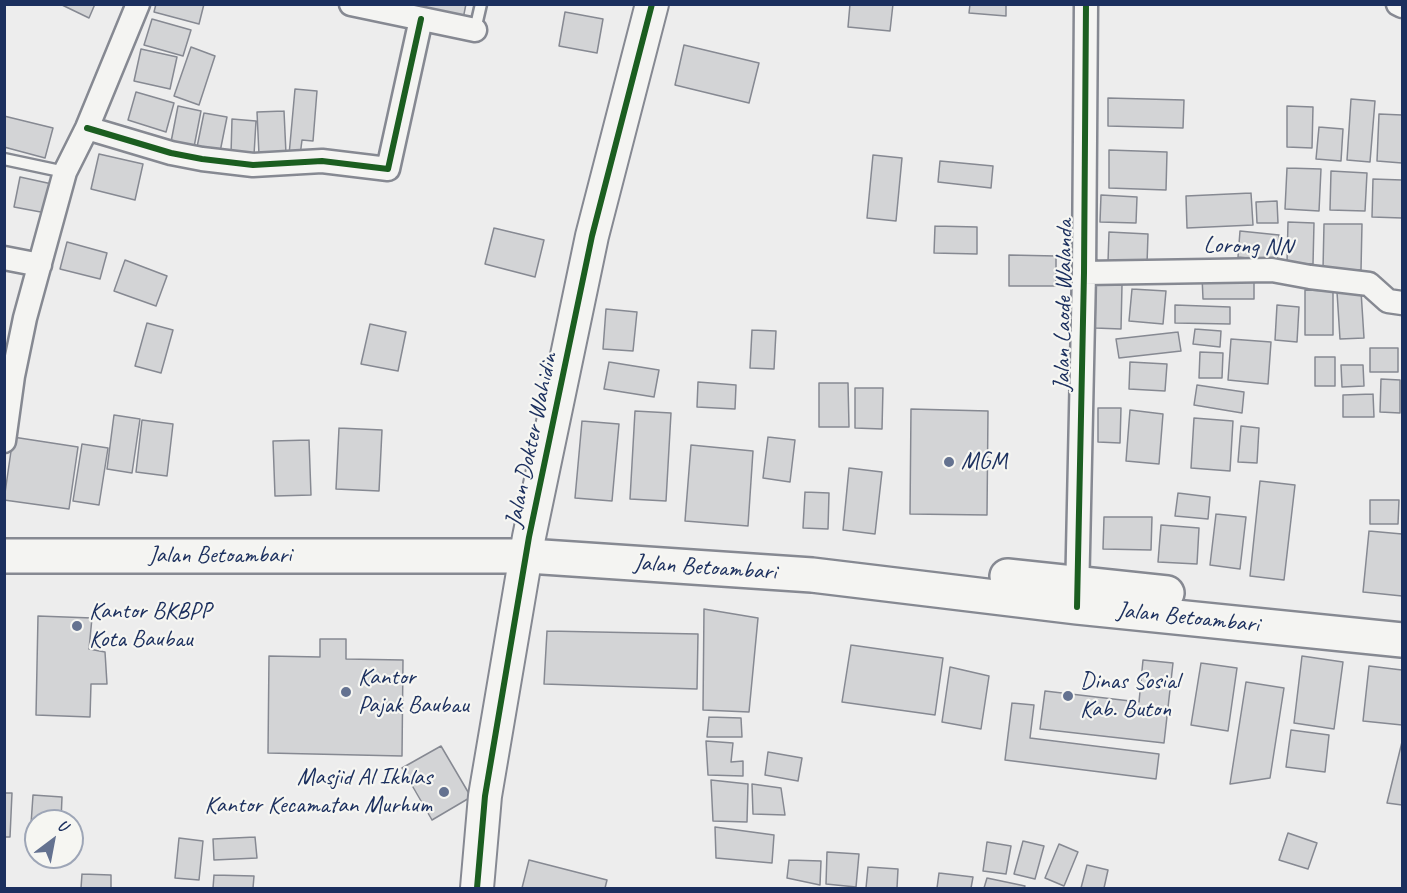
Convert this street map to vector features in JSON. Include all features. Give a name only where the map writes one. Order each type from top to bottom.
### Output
[{"type":"main road","name":"Jalan Betoambari","points":[[4,538],[444,535],[529,547],[812,575],[1402,619]]},
{"type":"main road","name":"Jalan Betoambari","points":[[4,556],[529,547]]},
{"type":"main road","name":"Jalan Betoambari","points":[[1077,595],[1402,640]]},
{"type":"street","points":[[4,441],[13,376],[25,318],[65,172],[87,128],[138,4]]},
{"type":"street","points":[[351,4],[475,30]]},
{"type":"street","name":"Jalan Dokter Wahidin","points":[[477,888],[484,796],[529,547],[592,237],[652,4]]},
{"type":"street","name":"Jalan Laode Walanda","points":[[1077,595],[1084,273],[1086,4]]},
{"type":"street","points":[[1398,4],[1402,6]]},
{"type":"street","points":[[87,128],[171,153],[202,159],[253,165],[322,161],[388,169],[421,19]]},
{"type":"street","points":[[4,258],[40,265]]},
{"type":"street","name":"Lorong NN","points":[[1084,273],[1272,270],[1369,284],[1388,301],[1402,303]]},
{"type":"lane","points":[[475,30],[481,4]]},
{"type":"lane","points":[[4,159],[65,172]]},
{"type":"building","points":[[60,4],[95,4],[89,18]]},
{"type":"building","points":[[156,4],[204,4],[199,24],[154,12]]},
{"type":"building","points":[[426,4],[466,4],[463,19],[424,12]]},
{"type":"building","points":[[850,4],[893,4],[890,31],[848,27]]},
{"type":"building","points":[[970,4],[1006,4],[1006,16],[969,13]]},
{"type":"building","points":[[565,12],[603,19],[597,53],[559,46]]},
{"type":"building","points":[[152,19],[191,30],[183,56],[144,45]]},
{"type":"building","points":[[684,45],[759,63],[749,103],[675,85]]},
{"type":"building","points":[[191,47],[215,56],[199,105],[174,96]]},
{"type":"building","points":[[141,49],[177,57],[170,89],[134,81]]},
{"type":"building","points":[[295,89],[317,91],[313,141],[302,140],[300,156],[289,155]]},
{"type":"building","points":[[136,92],[174,103],[166,132],[128,120]]},
{"type":"building","points":[[1108,98],[1184,100],[1183,128],[1108,126]]},
{"type":"building","points":[[1351,99],[1375,101],[1370,162],[1347,160]]},
{"type":"building","points":[[178,106],[201,111],[194,147],[171,142]]},
{"type":"building","points":[[1287,106],[1313,107],[1312,148],[1287,147]]},
{"type":"building","points":[[284,111],[286,154],[259,155],[257,112]]},
{"type":"building","points":[[204,113],[227,117],[220,152],[197,147]]},
{"type":"building","points":[[1379,114],[1402,115],[1402,163],[1377,161]]},
{"type":"building","points":[[4,116],[53,128],[45,158],[4,147]]},
{"type":"building","points":[[232,119],[256,121],[254,155],[231,154]]},
{"type":"building","points":[[1319,127],[1343,129],[1341,161],[1316,159]]},
{"type":"building","points":[[1109,150],[1167,152],[1166,190],[1109,188]]},
{"type":"building","points":[[99,154],[143,164],[135,200],[91,189]]},
{"type":"building","points":[[873,155],[902,158],[896,221],[867,218]]},
{"type":"building","points":[[940,161],[993,166],[991,188],[938,182]]},
{"type":"building","points":[[1287,168],[1321,169],[1319,211],[1285,209]]},
{"type":"building","points":[[1331,171],[1367,173],[1365,211],[1330,210]]},
{"type":"building","points":[[20,177],[52,184],[46,213],[14,207]]},
{"type":"building","points":[[1373,179],[1402,180],[1402,218],[1372,217]]},
{"type":"building","points":[[1251,193],[1253,225],[1187,228],[1186,196]]},
{"type":"building","points":[[1101,195],[1137,197],[1136,223],[1100,222]]},
{"type":"building","points":[[1277,201],[1278,223],[1257,223],[1256,202]]},
{"type":"building","points":[[1288,222],[1314,223],[1313,264],[1287,263]]},
{"type":"building","points":[[1324,224],[1362,224],[1361,270],[1323,269]]},
{"type":"building","points":[[935,226],[977,227],[977,254],[934,253]]},
{"type":"building","points":[[494,228],[544,240],[535,277],[485,264]]},
{"type":"building","points":[[1240,231],[1279,235],[1277,261],[1238,257]]},
{"type":"building","points":[[1109,232],[1148,234],[1147,264],[1108,262]]},
{"type":"building","points":[[67,242],[107,253],[100,279],[60,269]]},
{"type":"building","points":[[1009,255],[1056,256],[1056,286],[1009,286]]},
{"type":"building","points":[[125,260],[167,276],[156,306],[114,291]]},
{"type":"building","points":[[1202,276],[1254,277],[1254,299],[1203,299]]},
{"type":"building","points":[[1096,284],[1122,285],[1121,329],[1095,328]]},
{"type":"building","points":[[1132,289],[1166,291],[1163,324],[1129,321]]},
{"type":"building","points":[[1305,290],[1333,291],[1333,335],[1305,335]]},
{"type":"building","points":[[1361,291],[1364,338],[1340,339],[1337,292]]},
{"type":"building","points":[[1175,305],[1230,307],[1230,324],[1175,323]]},
{"type":"building","points":[[1277,305],[1299,307],[1297,342],[1275,340]]},
{"type":"building","points":[[606,309],[637,312],[633,351],[603,349]]},
{"type":"building","points":[[147,323],[173,330],[161,373],[135,366]]},
{"type":"building","points":[[370,324],[406,332],[398,371],[361,364]]},
{"type":"building","points":[[1195,329],[1221,331],[1220,347],[1193,344]]},
{"type":"building","points":[[752,330],[776,331],[774,369],[750,368]]},
{"type":"building","points":[[1178,332],[1181,351],[1119,358],[1116,339]]},
{"type":"building","points":[[1231,339],[1271,342],[1268,384],[1228,380]]},
{"type":"building","points":[[1370,348],[1398,348],[1398,372],[1370,372]]},
{"type":"building","points":[[1200,352],[1223,353],[1222,378],[1199,378]]},
{"type":"building","points":[[1315,357],[1335,357],[1335,386],[1315,386]]},
{"type":"building","points":[[609,362],[659,370],[654,397],[604,389]]},
{"type":"building","points":[[1130,362],[1167,364],[1165,391],[1129,389]]},
{"type":"building","points":[[1341,365],[1363,365],[1364,386],[1342,387]]},
{"type":"building","points":[[1381,379],[1400,380],[1400,413],[1380,412]]},
{"type":"building","points":[[698,382],[736,385],[735,409],[697,407]]},
{"type":"building","points":[[819,383],[848,383],[849,427],[819,427]]},
{"type":"building","points":[[1197,385],[1244,392],[1242,413],[1194,405]]},
{"type":"building","points":[[855,388],[883,388],[882,429],[855,428]]},
{"type":"building","points":[[1373,394],[1374,417],[1343,417],[1343,395]]},
{"type":"building","points":[[1098,408],[1121,408],[1120,443],[1098,442]]},
{"type":"building","name":"MGM","points":[[911,409],[988,411],[987,515],[910,514]]},
{"type":"building","points":[[1130,410],[1163,414],[1159,464],[1126,461]]},
{"type":"building","points":[[635,411],[671,413],[666,501],[630,499]]},
{"type":"building","points":[[114,415],[140,419],[132,473],[107,469]]},
{"type":"building","points":[[1194,418],[1233,421],[1230,471],[1191,468]]},
{"type":"building","points":[[142,420],[173,424],[167,476],[136,472]]},
{"type":"building","points":[[582,421],[619,424],[612,501],[575,498]]},
{"type":"building","points":[[1241,426],[1259,428],[1257,463],[1238,462]]},
{"type":"building","points":[[339,428],[382,430],[379,491],[336,489]]},
{"type":"building","points":[[13,437],[78,447],[69,509],[4,500]]},
{"type":"building","points":[[768,437],[795,440],[790,482],[763,478]]},
{"type":"building","points":[[309,440],[311,495],[275,496],[273,441]]},
{"type":"building","points":[[82,444],[108,448],[99,505],[73,501]]},
{"type":"building","points":[[691,445],[753,451],[748,526],[685,521]]},
{"type":"building","points":[[849,468],[882,472],[875,534],[843,530]]},
{"type":"building","points":[[1260,481],[1295,485],[1284,580],[1250,576]]},
{"type":"building","points":[[805,492],[829,493],[828,529],[803,528]]},
{"type":"building","points":[[1178,493],[1210,497],[1208,519],[1175,516]]},
{"type":"building","points":[[1370,500],[1399,500],[1398,524],[1370,524]]},
{"type":"building","points":[[1216,514],[1246,517],[1240,569],[1210,565]]},
{"type":"building","points":[[1104,517],[1152,517],[1151,550],[1103,549]]},
{"type":"building","points":[[1161,525],[1199,528],[1197,564],[1158,562]]},
{"type":"building","points":[[1369,531],[1402,534],[1402,596],[1363,592]]},
{"type":"building","points":[[704,609],[758,618],[749,712],[703,710]]},
{"type":"building","points":[[38,616],[92,618],[89,649],[105,652],[107,684],[91,684],[90,717],[36,715]]},
{"type":"building","points":[[547,631],[698,634],[697,689],[544,684]]},
{"type":"building","points":[[320,639],[346,639],[346,659],[403,660],[402,756],[268,753],[269,656],[320,657]]},
{"type":"building","points":[[851,645],[943,658],[935,715],[842,702]]},
{"type":"building","points":[[1302,656],[1343,662],[1334,729],[1294,723]]},
{"type":"building","name":"Dinas Sosial Kab. Buton","points":[[1143,660],[1173,663],[1164,743],[1040,729],[1045,691],[1139,702]]},
{"type":"building","points":[[1201,663],[1237,668],[1228,731],[1191,725]]},
{"type":"building","points":[[1369,666],[1402,670],[1402,725],[1363,721]]},
{"type":"building","points":[[950,667],[989,676],[981,729],[942,722]]},
{"type":"building","points":[[1246,682],[1284,688],[1270,778],[1230,784]]},
{"type":"building","name":"Dinas Sosial Kab. Buton","points":[[1012,703],[1034,705],[1030,738],[1159,754],[1156,779],[1005,760]]},
{"type":"building","points":[[709,717],[741,718],[742,737],[707,737]]},
{"type":"building","points":[[1291,730],[1329,735],[1325,772],[1286,767]]},
{"type":"building","points":[[706,741],[733,743],[731,762],[743,761],[743,776],[708,775]]},
{"type":"building","points":[[1402,742],[1402,805],[1387,803]]},
{"type":"building","points":[[441,746],[471,797],[432,820],[402,768]]},
{"type":"building","points":[[768,752],[802,758],[798,781],[765,775]]},
{"type":"building","points":[[711,780],[748,784],[747,822],[713,821]]},
{"type":"building","points":[[752,784],[781,788],[785,815],[753,814]]},
{"type":"building","points":[[4,793],[12,793],[10,837],[4,837]]},
{"type":"building","points":[[33,795],[62,797],[62,809],[32,809]]},
{"type":"building","points":[[715,827],[774,835],[772,863],[716,858]]},
{"type":"building","points":[[1288,833],[1317,843],[1308,869],[1279,860]]},
{"type":"building","points":[[255,837],[257,858],[214,860],[213,839]]},
{"type":"building","points":[[179,838],[203,841],[199,880],[175,878]]},
{"type":"building","points":[[1023,841],[1044,846],[1035,879],[1014,874]]},
{"type":"building","points":[[987,842],[1011,846],[1006,874],[983,871]]},
{"type":"building","points":[[1059,844],[1078,852],[1064,886],[1045,878]]},
{"type":"building","points":[[827,852],[859,854],[856,887],[826,884]]},
{"type":"building","points":[[529,860],[607,880],[605,888],[522,888]]},
{"type":"building","points":[[789,860],[821,861],[820,885],[787,878]]},
{"type":"building","points":[[1087,865],[1108,870],[1104,888],[1081,888]]},
{"type":"building","points":[[868,867],[898,869],[897,888],[866,888]]},
{"type":"building","points":[[939,873],[973,877],[971,888],[937,888]]},
{"type":"building","points":[[82,874],[111,875],[111,888],[81,888]]},
{"type":"building","points":[[214,875],[254,876],[253,888],[213,888]]},
{"type":"building","points":[[987,878],[1025,886],[1024,888],[984,888]]},
{"type":"cycle path","points":[[477,888],[485,796],[529,537],[592,236],[652,4]]},
{"type":"cycle path","points":[[1077,607],[1084,273],[1086,4]]},
{"type":"cycle path","points":[[87,128],[171,153],[202,159],[253,165],[322,161],[388,169],[421,19]]},
{"type":"place","name":"MGM","points":[[949,462]]},
{"type":"place","name":"Kantor BKBPP Kota Baubau","points":[[77,626]]},
{"type":"place","name":"Kantor Pajak Baubau","points":[[346,692]]},
{"type":"place","name":"Dinas Sosial Kab. Buton","points":[[1068,696]]},
{"type":"place","name":"Masjid Al Ikhlas Kantor Kecamatan Murhum","points":[[444,792]]}]
